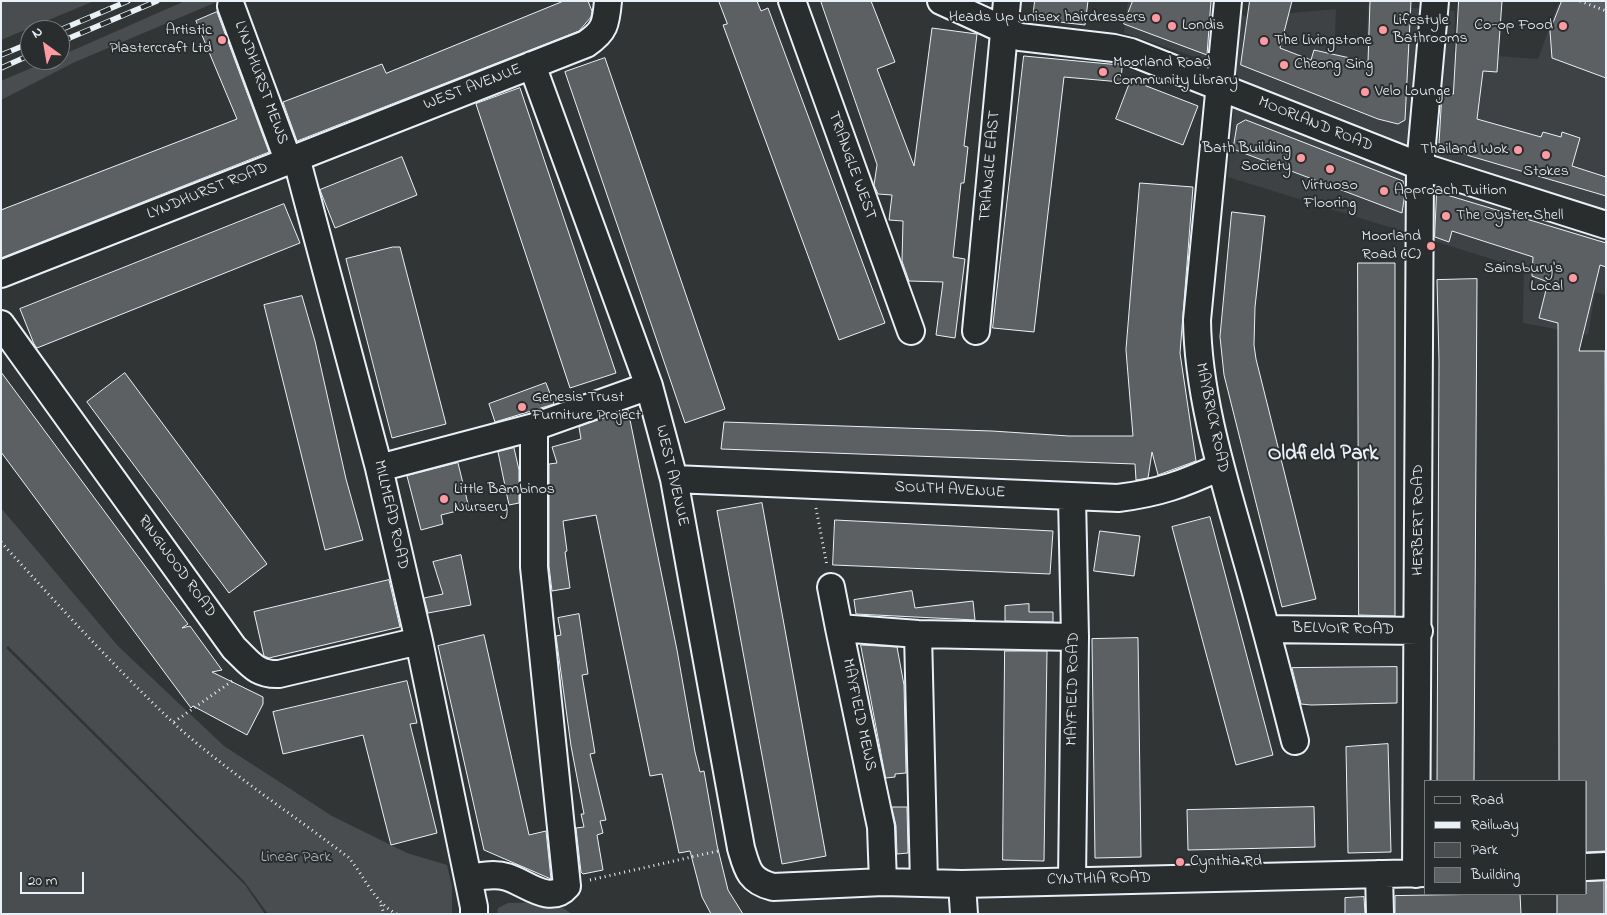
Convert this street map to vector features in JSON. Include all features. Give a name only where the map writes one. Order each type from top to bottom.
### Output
[{"type":"street","name":"WEST AVENUE","points":[[414,111],[586,44],[601,33],[606,18],[608,1]]},
{"type":"street","name":"TRIANGLE WEST","points":[[792,1],[911,331]]},
{"type":"street","name":"MOORLAND ROAD","points":[[940,1],[1004,28],[1020,37],[1114,48],[1420,166],[1606,225]]},
{"type":"street","name":"TRIANGLE EAST","points":[[976,331],[1007,1]]},
{"type":"street","name":"MAYBRICK ROAD","points":[[1228,1],[1197,320],[1198,351],[1220,467],[1266,629],[1295,741]]},
{"type":"street","name":"HERBERT ROAD","points":[[1421,874],[1419,631],[1420,166],[1435,1]]},
{"type":"street","name":"LYNDHURST MEWS","points":[[231,6],[292,158]]},
{"type":"street","name":"WEST AVENUE","points":[[532,65],[649,386],[674,478],[741,848],[750,874],[760,884],[773,887]]},
{"type":"street","name":"LYNDHURST ROAD","points":[[1,274],[414,111]]},
{"type":"street","name":"MILLMEAD ROAD","points":[[292,158],[379,468],[419,641],[469,878],[474,914]]},
{"type":"street","name":"RINGWOOD ROAD","points":[[1,324],[234,648],[253,666],[265,675],[279,674],[419,641]]},
{"type":"street","points":[[379,468],[534,427],[649,386]]},
{"type":"street","points":[[469,878],[495,874],[508,877],[542,892],[555,893],[567,886],[534,566],[534,427]]},
{"type":"street","name":"SOUTH AVENUE","points":[[674,478],[812,483],[1072,498],[1118,498],[1148,495],[1177,487],[1220,467]]},
{"type":"street","name":"MAYFIELD ROAD","points":[[1072,498],[1076,636],[1072,880]]},
{"type":"street","name":"MAYFIELD MEWS","points":[[830,586],[881,827],[883,882]]},
{"type":"street","points":[[839,628],[918,634],[1076,636]]},
{"type":"street","name":"BELVOIR ROAD","points":[[1266,629],[1419,631]]},
{"type":"street","points":[[918,634],[924,883]]},
{"type":"street","points":[[1587,867],[1606,866]]},
{"type":"street","points":[[1378,874],[1380,914]]},
{"type":"street","name":"CYNTHIA ROAD","points":[[773,887],[883,882],[962,884],[1072,880],[1421,874]]},
{"type":"street","points":[[962,884],[964,914]]},
{"type":"path","points":[[1580,1],[1606,11]]},
{"type":"path","points":[[812,483],[830,586]]},
{"type":"path","points":[[1,542],[85,635],[174,722],[241,779],[348,856],[361,871],[380,903],[384,914]]},
{"type":"path","points":[[174,722],[253,666]]},
{"type":"path","points":[[567,886],[721,850]]},
{"type":"path","points":[[380,903],[397,914]]},
{"type":"shaded area","points":[[1128,1],[1205,1],[1247,17],[1336,9],[1335,38],[1367,39],[1368,5],[1455,11],[1454,53],[1538,59],[1558,4],[1606,21],[1606,295],[1595,292],[1588,335],[1523,323],[1524,269],[1228,177],[1237,71],[1124,33]]},
{"type":"green space","points":[[1,1],[94,1],[49,20],[20,20],[20,32],[1,40]]},
{"type":"green space","points":[[185,1],[219,1],[70,65],[70,52]]},
{"type":"green space","points":[[27,70],[59,70],[1,100],[1,81]]},
{"type":"green space","name":"Linear Park","points":[[1,508],[118,646],[224,746],[332,816],[407,853],[447,865],[452,886],[452,914],[268,914],[244,881],[8,646],[6,648],[245,885],[265,914],[1,914]]},
{"type":"green space","points":[[554,902],[572,914],[497,914],[498,908],[508,903]]},
{"type":"building","points":[[564,1],[588,1],[592,11],[591,17],[579,31],[297,141],[283,102],[382,64],[386,73]]},
{"type":"building","points":[[719,1],[757,1],[761,11],[768,8],[885,323],[839,340],[723,25],[727,24]]},
{"type":"building","points":[[821,1],[871,1],[895,62],[877,69],[914,166],[932,28],[977,34],[964,146],[968,147],[964,183],[961,183],[953,257],[965,259],[955,338],[936,335],[943,282],[909,281],[902,261],[903,221],[889,220],[892,195],[878,194],[874,185],[877,165]]},
{"type":"building","points":[[1035,1],[1088,1],[1085,25],[1033,19]]},
{"type":"building","points":[[1133,1],[1211,1],[1207,55],[1124,24]]},
{"type":"building","points":[[1250,1],[1292,1],[1280,48],[1311,60],[1314,50],[1368,62],[1370,1],[1411,1],[1405,120],[1398,124],[1378,119],[1241,65]]},
{"type":"building","points":[[1459,1],[1502,1],[1497,72],[1483,71],[1477,119],[1541,137],[1543,132],[1561,137],[1562,132],[1580,138],[1572,166],[1606,177],[1606,196],[1470,156],[1439,143],[1442,92],[1453,94]]},
{"type":"building","points":[[1562,1],[1606,1],[1606,78],[1552,58],[1550,31]]},
{"type":"building","points":[[217,12],[269,152],[1,258],[1,210],[237,119],[196,21]]},
{"type":"building","points":[[1024,56],[1120,65],[1122,67],[1121,82],[1064,77],[1034,332],[993,328]]},
{"type":"building","points":[[605,58],[725,409],[685,423],[565,72]]},
{"type":"building","points":[[1131,80],[1198,106],[1183,145],[1116,119]]},
{"type":"building","points":[[520,88],[616,373],[570,388],[476,104]]},
{"type":"building","points":[[1246,120],[1403,181],[1405,193],[1402,213],[1233,149],[1237,125]]},
{"type":"building","points":[[402,157],[417,195],[335,228],[320,190]]},
{"type":"building","points":[[1140,183],[1193,187],[1180,353],[1196,461],[1158,475],[1152,452],[1148,478],[1136,480],[1135,464],[721,449],[724,422],[992,431],[1069,436],[1133,436],[1126,350]]},
{"type":"building","points":[[1437,192],[1606,243],[1606,267],[1600,265],[1579,351],[1605,351],[1606,851],[1587,852],[1587,780],[1559,780],[1558,323],[1539,318],[1548,282],[1532,276],[1533,257],[1452,231],[1449,242],[1435,237]]},
{"type":"building","points":[[284,204],[300,243],[37,348],[34,344],[20,309]]},
{"type":"building","points":[[1232,212],[1265,216],[1255,307],[1254,345],[1316,599],[1282,607],[1224,375],[1220,337]]},
{"type":"building","points":[[393,247],[400,247],[446,424],[392,438],[346,259]]},
{"type":"building","points":[[1358,263],[1395,263],[1395,616],[1359,615]]},
{"type":"building","points":[[1477,279],[1474,780],[1437,780],[1439,361],[1437,280]]},
{"type":"building","points":[[302,296],[315,341],[346,479],[363,540],[325,550],[264,305]]},
{"type":"building","points":[[1,372],[188,624],[182,628],[190,626],[222,670],[212,672],[263,697],[263,704],[247,735],[193,706],[191,708],[1,452]]},
{"type":"building","points":[[125,373],[267,564],[229,593],[87,402]]},
{"type":"building","name":"Genesis Trust Furniture Project","points":[[546,383],[554,404],[495,422],[489,404]]},
{"type":"building","points":[[628,410],[677,650],[695,752],[700,772],[704,771],[717,845],[728,890],[743,914],[711,914],[702,897],[690,851],[679,853],[662,774],[650,776],[596,515],[563,521],[570,588],[552,591],[549,566],[549,464],[557,463],[552,447],[581,439],[579,427]]},
{"type":"building","points":[[514,448],[519,470],[519,503],[509,505],[498,452]]},
{"type":"building","name":"Little Bambinos Nursery","points":[[458,463],[469,508],[441,515],[443,524],[421,530],[407,476]]},
{"type":"building","points":[[762,503],[826,856],[782,864],[717,511]]},
{"type":"building","points":[[1210,517],[1273,755],[1236,765],[1172,527]]},
{"type":"building","points":[[835,520],[1053,531],[1050,574],[833,565]]},
{"type":"building","points":[[1100,531],[1140,536],[1134,576],[1094,571]]},
{"type":"building","points":[[461,555],[471,605],[428,613],[424,598],[443,594],[433,562]]},
{"type":"building","points":[[389,580],[400,627],[269,658],[264,656],[254,612]]},
{"type":"building","points":[[912,591],[915,608],[973,601],[975,620],[856,614],[854,600]]},
{"type":"building","points":[[1029,604],[1029,612],[1053,612],[1053,622],[1005,621],[1005,606]]},
{"type":"building","points":[[579,614],[588,674],[582,675],[595,753],[590,754],[606,820],[600,821],[603,833],[597,835],[603,870],[583,874],[581,872],[576,828],[584,827],[581,814],[584,814],[571,746],[556,636],[561,635],[558,618]]},
{"type":"building","points":[[484,635],[529,835],[546,831],[551,879],[484,850],[438,646]]},
{"type":"building","points":[[1138,638],[1141,857],[1095,858],[1092,639]]},
{"type":"building","points":[[861,645],[897,647],[904,685],[906,773],[895,774],[895,777],[886,778]]},
{"type":"building","points":[[1005,651],[1047,651],[1044,861],[1003,860]]},
{"type":"building","points":[[1397,667],[1397,703],[1311,705],[1301,704],[1292,668]]},
{"type":"building","points":[[407,681],[417,723],[410,724],[437,833],[391,845],[363,735],[283,754],[273,712]]},
{"type":"building","points":[[1388,744],[1391,852],[1348,853],[1346,747]]},
{"type":"building","points":[[892,807],[907,807],[908,853],[897,854],[896,826]]},
{"type":"building","points":[[1314,807],[1315,847],[1188,850],[1187,810]]},
{"type":"building","points":[[1604,881],[1604,914],[1557,914],[1557,895],[1587,895],[1587,882]]},
{"type":"building","points":[[1520,895],[1521,914],[1395,914],[1395,896]]},
{"type":"building","points":[[1364,897],[1365,914],[1345,914],[1345,898]]},
{"type":"railway","points":[[70,26],[128,1]]},
{"type":"railway","points":[[70,38],[157,1]]},
{"type":"railway","points":[[1,55],[20,47]]},
{"type":"railway","points":[[1,68],[20,59]]},
{"type":"place","name":"Heads Up unisex hairdressers","points":[[1156,18]]},
{"type":"place","name":"Londis","points":[[1172,26]]},
{"type":"place","name":"Co-op Food","points":[[1563,26]]},
{"type":"place","name":"Lifestyle Bathrooms","points":[[1383,30]]},
{"type":"place","name":"Artistic Plastercraft Ltd","points":[[222,40]]},
{"type":"place","name":"The Livingstone","points":[[1264,41]]},
{"type":"place","name":"Cheong Sing","points":[[1284,65]]},
{"type":"place","name":"Moorland Road Community Library","points":[[1103,72]]},
{"type":"place","name":"Velo Lounge","points":[[1365,92]]},
{"type":"place","name":"Thailand Wok","points":[[1518,150]]},
{"type":"place","name":"Stokes","points":[[1546,155]]},
{"type":"place","name":"Bath Building Society","points":[[1301,158]]},
{"type":"place","name":"Virtuoso Flooring","points":[[1330,169]]},
{"type":"place","name":"Approach Tuition","points":[[1384,191]]},
{"type":"place","name":"The Oyster Shell","points":[[1446,216]]},
{"type":"place","name":"Moorland Road (C)","points":[[1431,246]]},
{"type":"place","name":"Sainsbury's Local","points":[[1573,278]]},
{"type":"place","name":"Genesis Trust Furniture Project","points":[[522,407]]},
{"type":"place","name":"Little Bambinos Nursery","points":[[444,499]]},
{"type":"place","name":"Cynthia Rd","points":[[1180,862]]},
{"type":"district","name":"Oldfield Park","points":[[1323,456]]}]
